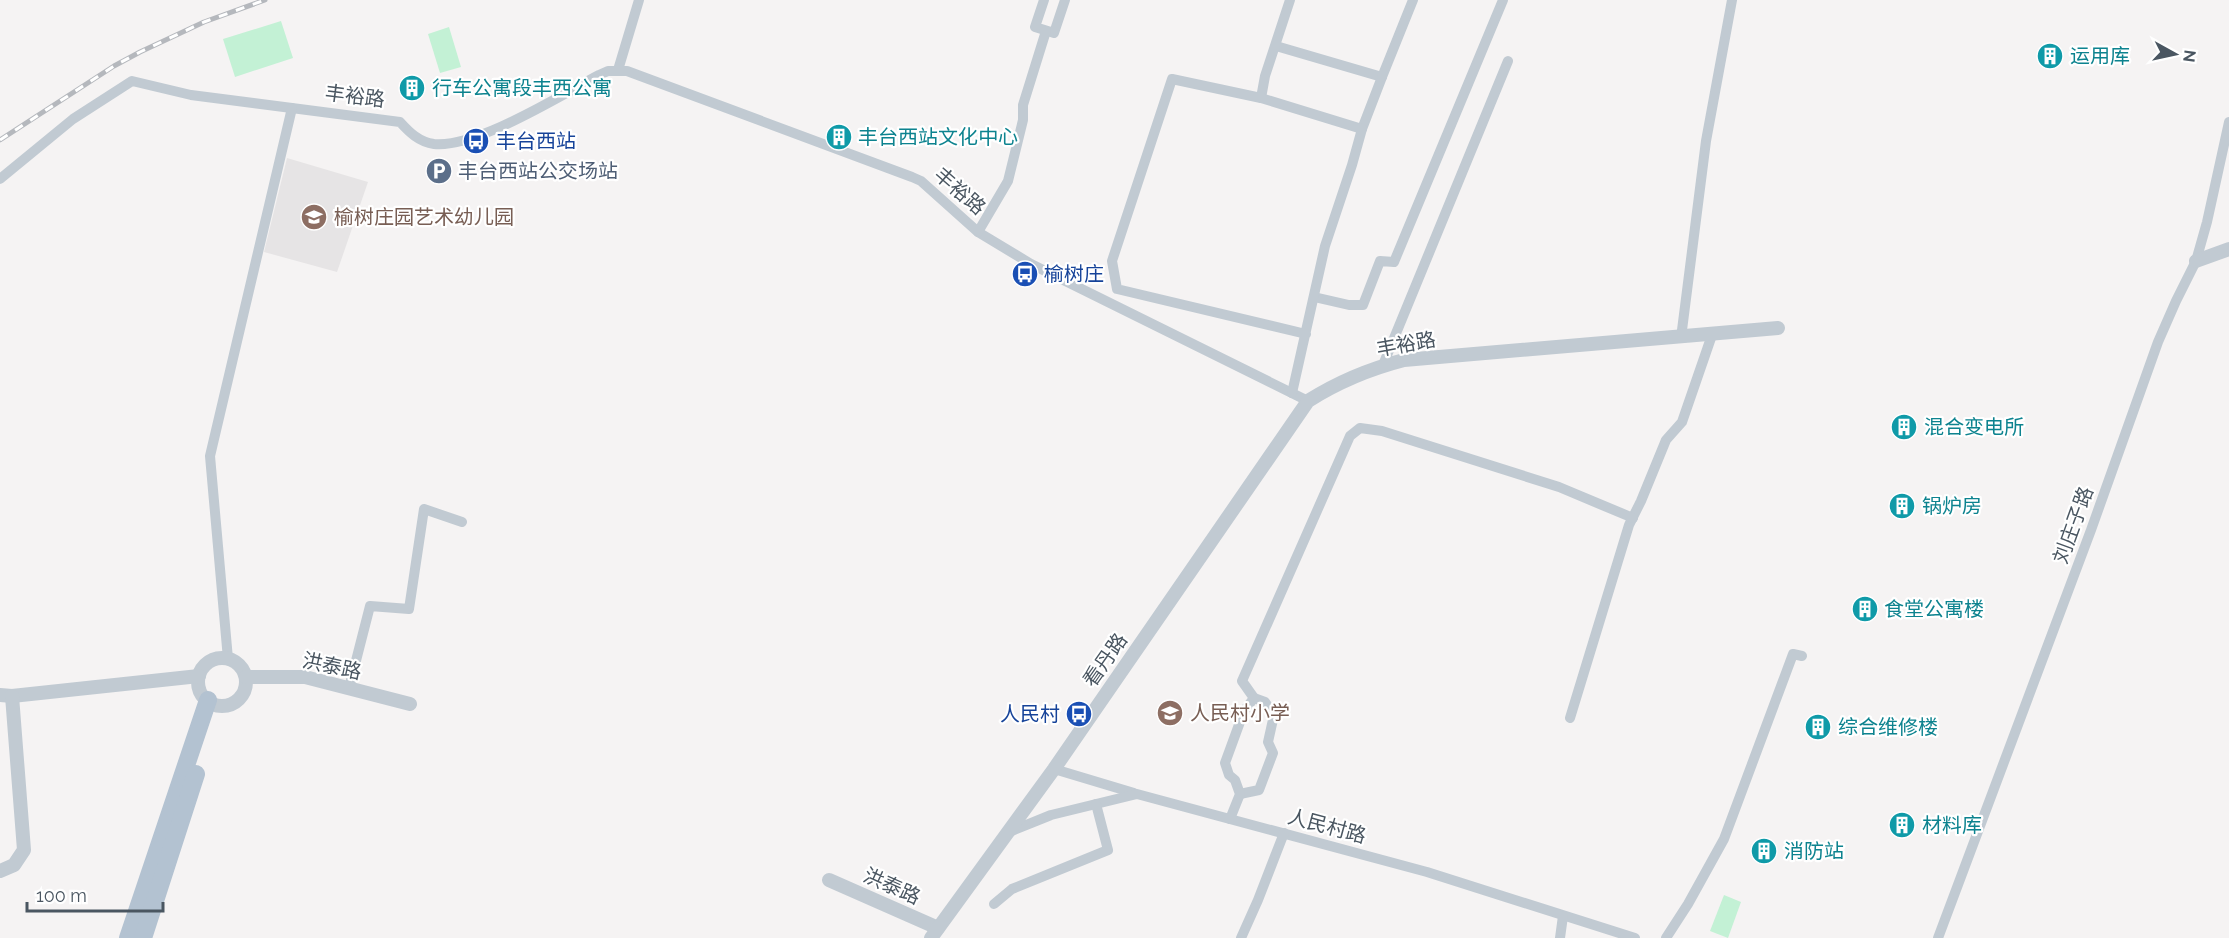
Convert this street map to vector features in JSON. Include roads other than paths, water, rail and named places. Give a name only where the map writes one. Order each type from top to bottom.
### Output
[{"type":"main road","points":[[128,938],[213,703]]},
{"type":"main road","points":[[143,938],[213,703]]},
{"type":"street","points":[[618,70],[639,0]]},
{"type":"street","points":[[1044,0],[1035,27],[1054,33],[1065,0]]},
{"type":"street","points":[[1261,98],[1265,76],[1290,0]]},
{"type":"street","points":[[1292,393],[1325,246],[1362,129],[1413,0]]},
{"type":"street","points":[[1314,297],[1349,305],[1363,305],[1380,261],[1394,262],[1503,0]]},
{"type":"street","points":[[1681,338],[1706,141],[1732,0]]},
{"type":"street","points":[[978,232],[1008,181],[1023,120],[1023,105],[1046,31]]},
{"type":"street","points":[[1276,46],[1382,77]]},
{"type":"street","points":[[1383,365],[1508,61]]},
{"type":"street","name":"丰裕路","points":[[0,179],[73,119],[132,81],[191,95],[400,122],[417,138],[435,144],[492,130],[599,75],[618,70],[646,77],[921,181],[978,232],[1071,284],[1308,401],[1332,386],[1383,365],[1426,357],[1681,338],[1778,328]]},
{"type":"street","points":[[1306,334],[1117,289],[1112,261],[1172,79],[1261,98],[1362,129]]},
{"type":"street","points":[[228,659],[210,456],[292,108]]},
{"type":"street","name":"刘庄子路","points":[[1938,938],[2083,552],[2158,342],[2196,261],[2228,129]]},
{"type":"street","points":[[2196,261],[2229,249]]},
{"type":"street","points":[[1570,718],[1633,518],[1666,440],[1682,422],[1712,335]]},
{"type":"street","name":"看丹路","points":[[934,933],[1054,769],[1308,401]]},
{"type":"street","points":[[1240,794],[1259,790],[1273,753],[1268,742],[1274,715],[1265,702],[1254,698],[1242,681],[1350,436],[1360,428],[1382,431],[1559,487],[1633,518]]},
{"type":"street","points":[[349,688],[370,606],[409,609],[424,509],[462,522]]},
{"type":"street","points":[[1666,938],[1724,839],[1793,654],[1803,656]]},
{"type":"street","points":[[215,659],[228,659],[238,663],[246,677],[246,685],[239,698],[233,703],[213,703],[200,689],[200,676],[208,662],[215,659]]},
{"type":"street","points":[[0,871],[14,865],[24,850],[6,695],[200,676]]},
{"type":"street","name":"洪泰路","points":[[246,677],[305,677],[410,704]]},
{"type":"street","points":[[1230,819],[1240,794],[1225,763],[1244,711],[1254,698]]},
{"type":"street","points":[[1054,769],[1137,794]]},
{"type":"street","name":"人民村路","points":[[1009,832],[1051,815],[1137,794],[1428,872],[1635,938]]},
{"type":"street","points":[[994,904],[1012,889],[1108,850],[1096,804]]},
{"type":"street","points":[[1241,938],[1284,833]]},
{"type":"street","name":"洪泰路","points":[[829,880],[934,933]]},
{"type":"street","points":[[1560,938],[1563,916]]},
{"type":"railway","points":[[0,140],[114,66],[140,52],[204,22],[265,0]]},
{"type":"place","name":"运用库","points":[[2050,56]]},
{"type":"place","name":"行车公寓段丰西公寓","points":[[412,88]]},
{"type":"place","name":"丰台西站文化中心","points":[[839,137]]},
{"type":"place","name":"丰台西站","points":[[476,141]]},
{"type":"place","name":"丰台西站公交场站","points":[[439,171]]},
{"type":"place","name":"榆树庄园艺术幼儿园","points":[[314,217]]},
{"type":"place","name":"榆树庄","points":[[1025,274]]},
{"type":"place","name":"混合变电所","points":[[1904,427]]},
{"type":"place","name":"锅炉房","points":[[1902,506]]},
{"type":"place","name":"食堂公寓楼","points":[[1865,609]]},
{"type":"place","name":"人民村小学","points":[[1170,713]]},
{"type":"place","name":"人民村","points":[[1079,714]]},
{"type":"place","name":"综合维修楼","points":[[1818,727]]},
{"type":"place","name":"材料库","points":[[1902,825]]},
{"type":"place","name":"消防站","points":[[1764,851]]}]
